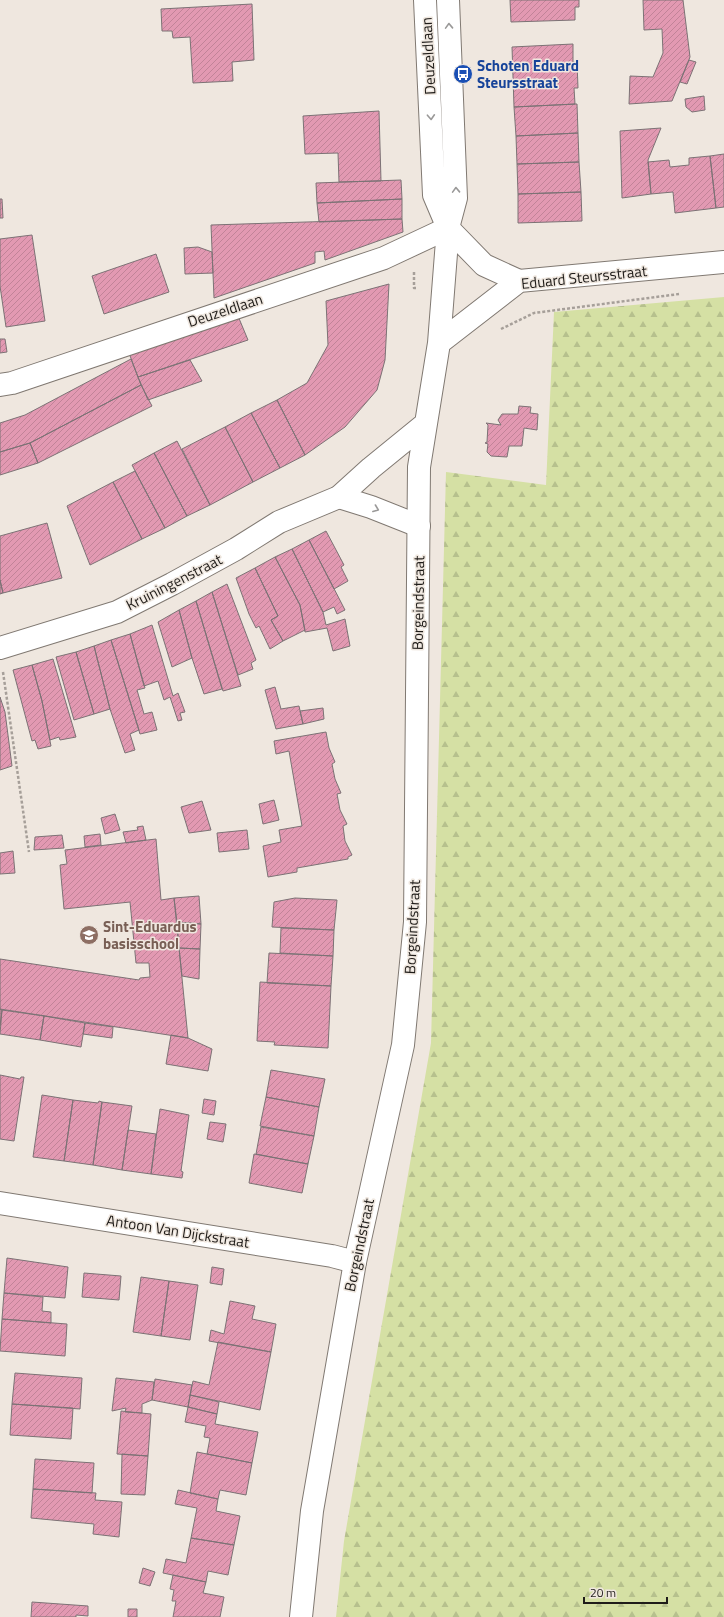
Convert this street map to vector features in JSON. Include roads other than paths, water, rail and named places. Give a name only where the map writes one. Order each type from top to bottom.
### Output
[{"type":"street","name":"Deuzeldlaan","points":[[425,0],[434,195],[448,228],[484,265],[519,281]]},
{"type":"street","name":"Deuzeldlaan","points":[[0,385],[12,383],[384,258],[448,228],[456,198],[448,0]]},
{"type":"street","name":"Borgeindstraat","points":[[301,1617],[312,1511],[355,1262],[403,1045],[415,922],[420,467],[425,424],[440,343],[448,228]]},
{"type":"street","name":"Eduard Steursstraat","points":[[440,343],[519,281],[724,262]]},
{"type":"street","name":"Kruiningenstraat","points":[[1,658],[117,612],[236,549],[279,522],[339,497],[371,468],[425,424]]},
{"type":"street","points":[[339,497],[371,507],[419,526]]},
{"type":"street","name":"Antoon Van Dijckstraat","points":[[0,1203],[332,1256],[355,1262]]},
{"type":"place","name":"Schoten Eduard Steursstraat","points":[[463,74]]},
{"type":"place","name":"Sint-Eduardus basisschool","points":[[89,935]]}]
